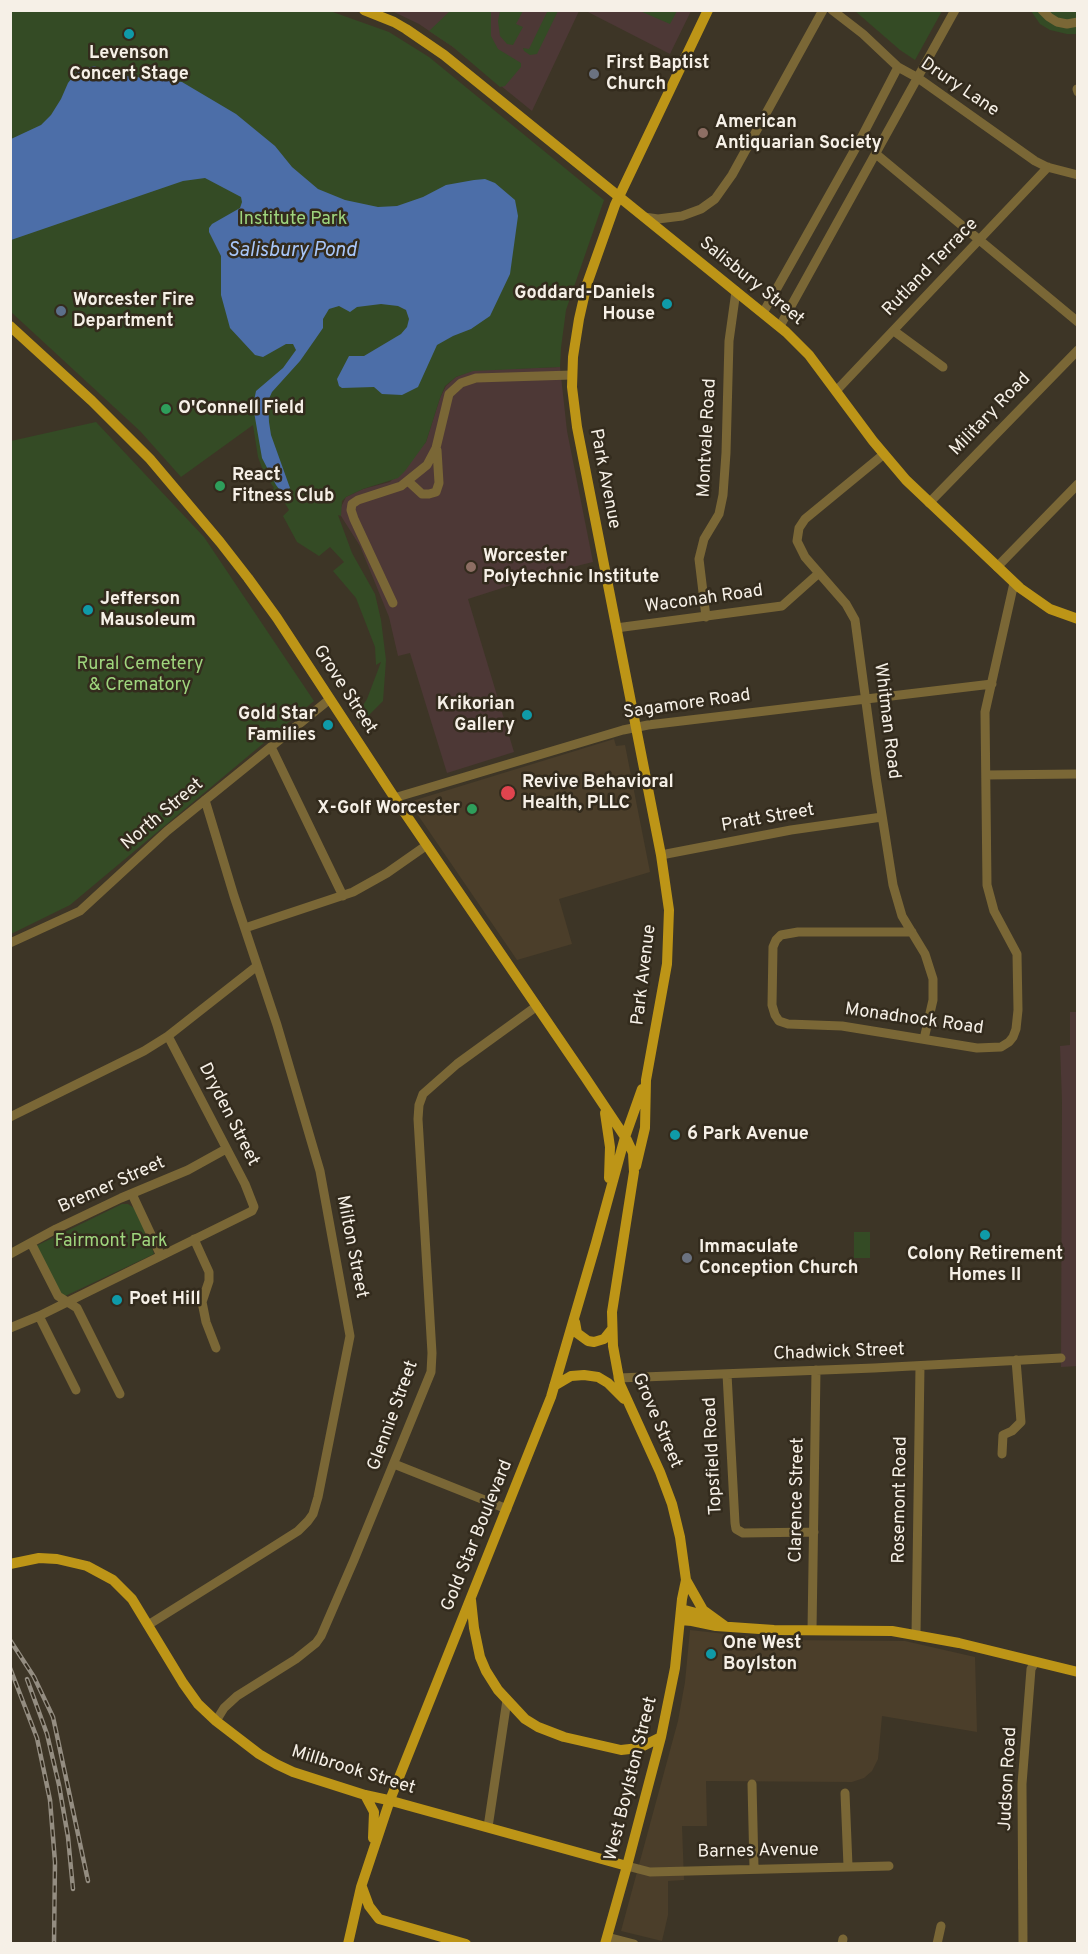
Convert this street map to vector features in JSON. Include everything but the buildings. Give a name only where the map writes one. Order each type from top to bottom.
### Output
[{"type":"main road","name":"Salisbury Street","points":[[364,10],[394,22],[432,46],[780,326],[804,349],[906,480],[1014,583],[1050,609],[1077,619]]},
{"type":"main road","name":"Park Avenue","points":[[634,1172],[645,1128],[646,1080],[667,964],[669,910],[661,855],[578,434],[572,375],[575,340],[585,291],[619,197],[708,10]]},
{"type":"main road","name":"Grove Street","points":[[10,326],[110,418],[165,477],[248,578],[277,618],[394,798],[585,1077],[633,1153],[634,1172],[614,1295],[612,1329],[618,1378],[660,1472],[678,1526],[686,1580],[680,1615]]},
{"type":"main road","name":"Park Avenue","points":[[624,1137],[646,1080]]},
{"type":"main road","name":"Grove Street","points":[[604,1214],[610,1158],[605,1109]]},
{"type":"main road","name":"Gold Star Boulevard","points":[[348,1944],[362,1887],[390,1800],[554,1386],[624,1137]]},
{"type":"main road","points":[[574,1318],[577,1333],[588,1341],[594,1342],[604,1338],[612,1329]]},
{"type":"main road","points":[[554,1386],[571,1376],[598,1377],[608,1383],[628,1404]]},
{"type":"main road","name":"Millbrook Street","points":[[10,1564],[49,1558],[79,1563],[113,1580],[127,1593],[192,1698],[216,1721],[276,1764],[293,1772],[365,1795],[627,1866]]},
{"type":"main road","points":[[686,1580],[699,1605],[725,1626]]},
{"type":"main road","points":[[471,1597],[472,1620],[482,1664],[493,1684],[525,1719],[538,1727],[564,1737],[608,1749],[635,1749],[661,1737]]},
{"type":"main road","points":[[680,1615],[715,1619]]},
{"type":"main road","points":[[680,1615],[716,1626],[869,1630],[916,1635],[959,1642],[1077,1672]]},
{"type":"main road","name":"West Boylston Street","points":[[606,1940],[661,1737],[675,1668],[680,1615]]},
{"type":"main road","points":[[365,1795],[374,1812],[373,1850]]},
{"type":"main road","points":[[362,1887],[369,1906],[379,1918],[466,1944]]},
{"type":"street","points":[[644,217],[667,219],[689,214],[711,203],[721,192],[824,10]]},
{"type":"street","name":"Drury Lane","points":[[832,10],[863,34],[898,68],[918,78],[1035,161],[1077,175]]},
{"type":"street","points":[[780,326],[955,10]]},
{"type":"street","points":[[1042,10],[1057,22],[1067,24],[1077,22]]},
{"type":"street","points":[[763,313],[898,68]]},
{"type":"street","points":[[876,154],[1077,322]]},
{"type":"street","name":"Rutland Terrace","points":[[836,391],[1048,167]]},
{"type":"street","name":"Montvale Road","points":[[706,616],[699,559],[704,539],[722,504],[726,453],[729,341],[736,291]]},
{"type":"street","points":[[894,331],[943,367]]},
{"type":"street","name":"Military Road","points":[[929,502],[1077,350]]},
{"type":"street","points":[[393,603],[354,519],[352,504],[408,481],[431,460],[448,398],[461,383],[476,378],[572,375]]},
{"type":"street","points":[[408,481],[422,494],[436,492],[439,483],[436,448]]},
{"type":"street","name":"Whitman Road","points":[[884,454],[805,519],[799,528],[797,537],[800,549],[846,604],[852,614],[857,632],[890,870],[899,909],[925,954],[933,979],[933,1000],[924,1039]]},
{"type":"street","points":[[997,567],[1077,484]]},
{"type":"street","name":"Waconah Road","points":[[616,628],[782,606],[819,573]]},
{"type":"street","name":"Monadnock Road","points":[[912,932],[798,932],[781,935],[772,947],[772,1005],[777,1018],[788,1024],[833,1025],[977,1048],[989,1048],[1006,1044],[1012,1040],[1016,1032],[1018,1010],[1017,954],[993,908],[987,885],[985,712],[1014,583]]},
{"type":"street","name":"Sagamore Road","points":[[394,798],[636,727],[992,684]]},
{"type":"street","name":"North Street","points":[[10,944],[80,911],[159,838],[330,699]]},
{"type":"street","points":[[271,747],[343,896]]},
{"type":"street","points":[[986,775],[1077,774]]},
{"type":"street","name":"Milton Street","points":[[148,1625],[297,1531],[313,1514],[350,1336],[320,1171],[205,800]]},
{"type":"street","name":"Pratt Street","points":[[661,855],[791,830],[882,817]]},
{"type":"street","points":[[245,928],[343,896],[387,873],[427,845]]},
{"type":"street","points":[[10,1117],[127,1060],[168,1036],[257,966]]},
{"type":"street","name":"Glennie Street","points":[[216,1721],[232,1699],[297,1659],[310,1649],[327,1627],[429,1376],[432,1360],[418,1119],[420,1103],[425,1091],[447,1072],[537,1006]]},
{"type":"street","name":"Dryden Street","points":[[168,1036],[245,1184],[254,1207],[252,1211],[194,1239]]},
{"type":"street","name":"Bremer Street","points":[[10,1254],[56,1229],[188,1170],[226,1149]]},
{"type":"street","points":[[132,1194],[161,1256]]},
{"type":"street","points":[[10,1328],[39,1316],[194,1239],[209,1272],[209,1281],[202,1302],[206,1322],[216,1348]]},
{"type":"street","points":[[31,1243],[58,1296],[76,1308],[120,1394]]},
{"type":"street","points":[[39,1316],[76,1390]]},
{"type":"street","name":"Chadwick Street","points":[[618,1378],[1061,1358]]},
{"type":"street","points":[[1002,1454],[1003,1435],[1012,1431],[1021,1422],[1016,1360]]},
{"type":"street","name":"Rosemont Road","points":[[916,1635],[920,1366]]},
{"type":"street","name":"Clarence Street","points":[[812,1630],[816,1370]]},
{"type":"street","name":"Topsfield Road","points":[[727,1374],[736,1528],[743,1533],[814,1532]]},
{"type":"street","points":[[394,1464],[507,1509]]},
{"type":"street","name":"Judson Road","points":[[1023,1944],[1022,1784],[1031,1670],[1035,1662]]},
{"type":"street","points":[[488,1827],[507,1700]]},
{"type":"street","points":[[752,1785],[754,1868]]},
{"type":"street","points":[[845,1793],[848,1866]]},
{"type":"street","name":"Barnes Avenue","points":[[627,1866],[650,1872],[889,1866]]},
{"type":"street","points":[[937,1944],[941,1926]]},
{"type":"street","points":[[606,1940],[633,1944]]},
{"type":"shaded area","points":[[392,11],[579,11],[532,111],[453,47],[419,24]]},
{"type":"shaded area","points":[[586,11],[691,11],[670,54]]},
{"type":"shaded area","name":"Worcester Polytechnic Institute","points":[[560,367],[567,431],[593,562],[552,572],[468,599],[514,752],[447,773],[410,653],[398,656],[389,617],[360,546],[341,516],[341,507],[346,497],[363,489],[390,482],[426,442],[440,398],[446,386],[456,377],[473,370]]},
{"type":"shaded area","points":[[614,739],[616,746],[625,745],[650,872],[559,899],[572,944],[517,960],[409,802]]},
{"type":"shaded area","points":[[1070,1012],[1077,1012],[1078,1366],[1061,1367],[1062,1101],[1060,1046],[1070,1045]]},
{"type":"shaded area","points":[[690,1630],[780,1640],[905,1641],[975,1657],[977,1732],[882,1716],[878,1759],[872,1771],[864,1778],[852,1782],[706,1781],[707,1826],[682,1826],[684,1880],[668,1881],[668,1915],[662,1941],[621,1931],[678,1721],[685,1682]]},
{"type":"green space","points":[[548,10],[558,11],[537,54],[530,55],[523,48],[529,49]]},
{"type":"green space","points":[[677,10],[670,24],[640,11]]},
{"type":"green space","name":"Institute Park","points":[[10,11],[330,11],[389,32],[429,57],[604,200],[566,310],[560,367],[473,371],[456,377],[445,386],[426,442],[405,471],[398,478],[363,489],[342,501],[341,516],[338,515],[352,553],[375,594],[386,660],[383,701],[360,724],[355,718],[367,699],[381,662],[376,665],[375,647],[356,598],[333,571],[344,562],[330,547],[319,556],[297,542],[283,516],[289,510],[283,500],[272,490],[274,488],[264,473],[258,457],[253,425],[181,477],[140,431],[11,312]]},
{"type":"green space","points":[[450,11],[491,11],[491,36],[498,49],[521,63],[521,67],[505,86],[500,87],[453,47],[429,31]]},
{"type":"green space","points":[[500,11],[523,11],[516,24],[523,27],[513,45],[507,44],[500,36],[498,21]]},
{"type":"green space","points":[[855,11],[942,11],[915,60]]},
{"type":"green space","points":[[1031,11],[1077,11],[1077,34],[1050,30],[1040,24]]},
{"type":"green space","name":"Rural Cemetery & Crematory","points":[[96,422],[204,537],[314,701],[70,905],[11,934],[11,441]]},
{"type":"green space","name":"Fairmont Park","points":[[122,1204],[128,1204],[134,1208],[147,1233],[154,1254],[63,1297],[36,1246]]},
{"type":"green space","points":[[854,1232],[870,1232],[870,1258],[854,1258]]},
{"type":"water","name":"Salisbury Pond","points":[[94,66],[118,75],[182,82],[236,114],[275,146],[292,167],[318,189],[345,200],[378,207],[397,206],[423,197],[446,185],[485,179],[495,183],[515,200],[518,216],[510,274],[490,316],[471,329],[437,345],[418,387],[402,395],[382,394],[374,387],[342,388],[337,379],[349,356],[364,356],[401,334],[407,327],[409,319],[406,310],[398,306],[381,304],[357,307],[350,312],[339,306],[329,309],[323,319],[323,328],[300,361],[272,392],[268,401],[271,435],[290,488],[282,493],[262,458],[253,406],[256,391],[283,368],[296,350],[293,344],[286,344],[263,357],[255,355],[230,328],[221,295],[221,256],[209,232],[212,224],[240,208],[241,197],[205,178],[183,181],[11,240],[11,139],[41,125],[51,115],[75,74]]},
{"type":"railway","points":[[10,1640],[34,1677],[53,1717],[88,1881]]},
{"type":"railway","points":[[10,1668],[37,1738],[50,1800],[55,1862],[54,1944]]},
{"type":"railway","points":[[27,1679],[47,1734],[59,1785],[68,1837],[73,1889]]},
{"type":"place","name":"Levenson Concert Stage","points":[[129,34]]},
{"type":"place","name":"First Baptist Church","points":[[594,74]]},
{"type":"place","name":"American Antiquarian Society","points":[[703,133]]},
{"type":"place","name":"Goddard-Daniels House","points":[[667,304]]},
{"type":"place","name":"Worcester Fire Department","points":[[61,311]]},
{"type":"place","name":"O'Connell Field","points":[[166,409]]},
{"type":"place","name":"React Fitness Club","points":[[220,486]]},
{"type":"place","name":"Worcester Polytechnic Institute","points":[[471,567]]},
{"type":"place","name":"Jefferson Mausoleum","points":[[88,610]]},
{"type":"place","name":"Krikorian Gallery","points":[[527,715]]},
{"type":"place","name":"Gold Star Families","points":[[328,725]]},
{"type":"place","name":"Revive Behavioral Health, PLLC","points":[[508,793]]},
{"type":"place","name":"X-Golf Worcester","points":[[472,809]]},
{"type":"place","name":"6 Park Avenue","points":[[675,1135]]},
{"type":"place","name":"Colony Retirement Homes II","points":[[985,1235]]},
{"type":"place","name":"Immaculate Conception Church","points":[[687,1258]]},
{"type":"place","name":"Poet Hill","points":[[117,1300]]},
{"type":"place","name":"One West Boylston","points":[[711,1654]]}]
